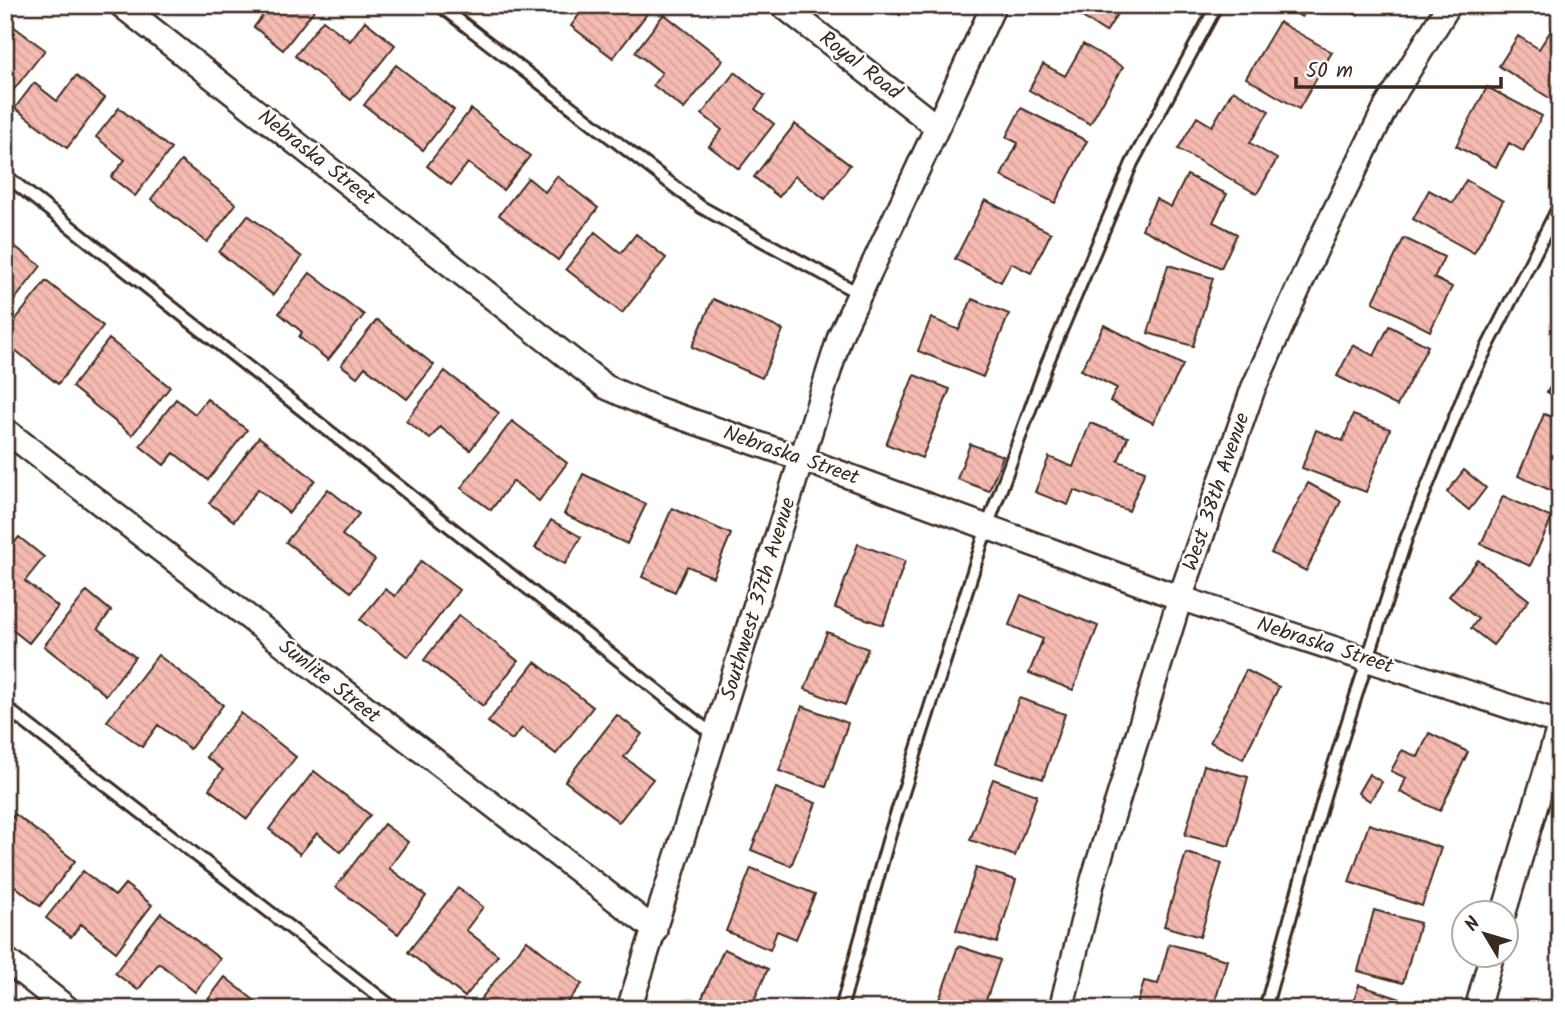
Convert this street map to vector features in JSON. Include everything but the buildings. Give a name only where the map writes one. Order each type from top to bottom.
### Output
[{"type":"street","name":"Nebraska Street","points":[[121,5],[606,387],[654,408],[802,459],[1180,598],[1560,723]]},
{"type":"street","name":"Royal Road","points":[[782,5],[937,127]]},
{"type":"street","name":"Southwest 37th Avenue","points":[[629,1009],[841,336],[994,5]]},
{"type":"street","name":"West 38th Avenue","points":[[1061,1009],[1093,880],[1180,598],[1253,389],[1317,247],[1387,107],[1449,5]]},
{"type":"street","name":"Sunlite Street","points":[[5,430],[655,930]]},
{"type":"street","points":[[1508,898],[1560,723]]},
{"type":"street","points":[[5,959],[68,1009]]},
{"type":"street","points":[[1477,1009],[1488,968]]},
{"type":"lane","points":[[439,5],[701,207],[860,294]]},
{"type":"lane","points":[[841,1009],[890,834],[987,527],[1046,366],[1132,163],[1217,5]]},
{"type":"lane","points":[[5,175],[716,737]]},
{"type":"lane","points":[[1265,1009],[1317,819],[1406,539],[1467,387],[1560,204]]},
{"type":"lane","points":[[5,707],[396,1009]]}]
